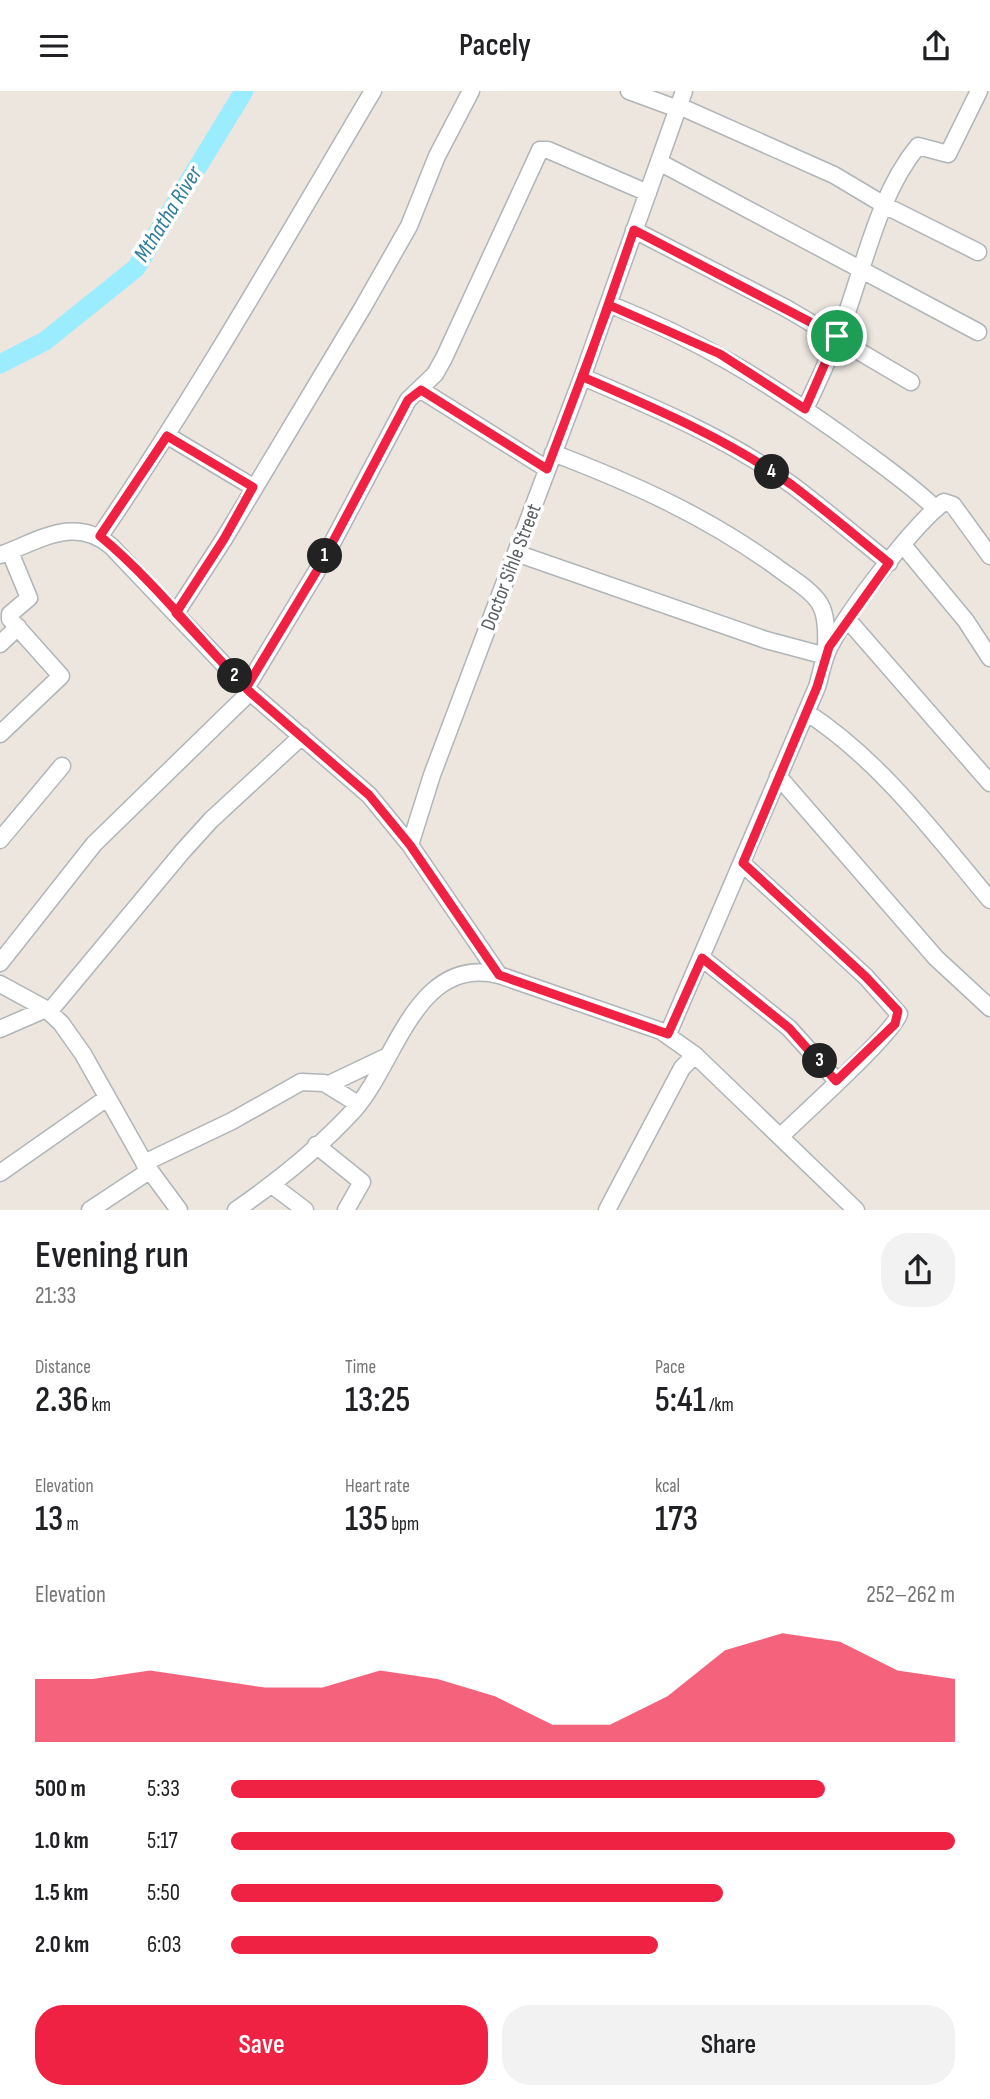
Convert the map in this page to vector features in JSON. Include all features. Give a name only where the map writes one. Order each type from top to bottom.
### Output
[{"type":"street","points":[[100,536],[167,436],[373,91]]},
{"type":"street","points":[[176,613],[224,539],[409,226],[440,148],[471,91]]},
{"type":"street","points":[[629,91],[680,102],[834,175],[886,206],[978,252]]},
{"type":"street","points":[[805,409],[837,336],[903,167],[918,146],[948,154],[953,149],[979,91]]},
{"type":"street","name":"Doctor Sihle Street","points":[[410,845],[432,775],[583,377],[680,102]]},
{"type":"street","points":[[0,963],[88,851],[248,690],[321,564],[408,400],[421,390],[444,358],[540,150],[548,150],[648,193]]},
{"type":"street","points":[[659,162],[978,332]]},
{"type":"street","points":[[634,230],[837,336],[911,382]]},
{"type":"street","points":[[609,305],[720,354],[805,409],[890,471],[936,509]]},
{"type":"street","points":[[583,377],[688,424],[751,459],[793,486],[889,563]]},
{"type":"street","points":[[421,390],[550,461],[684,508],[726,532],[818,601],[824,616],[826,656]]},
{"type":"street","points":[[167,436],[253,487]]},
{"type":"street","points":[[668,1034],[743,863],[806,712],[826,656],[848,619],[903,545],[944,502],[953,505],[990,556]]},
{"type":"street","points":[[0,734],[61,677],[10,614],[28,601],[29,596],[5,554],[76,529],[100,536],[248,690],[369,795],[410,845],[499,975]]},
{"type":"street","points":[[903,545],[965,621],[990,658]]},
{"type":"street","points":[[516,553],[766,640],[826,656]]},
{"type":"street","points":[[848,619],[990,783]]},
{"type":"street","points":[[0,644],[18,627]]},
{"type":"street","points":[[806,712],[832,728],[866,758],[990,900]]},
{"type":"street","points":[[0,1028],[47,1010],[211,820],[302,736]]},
{"type":"street","points":[[0,841],[62,766]]},
{"type":"street","points":[[778,776],[936,958],[990,1008]]},
{"type":"street","points":[[743,863],[866,977],[898,1011],[898,1019],[891,1029],[780,1137]]},
{"type":"street","points":[[702,958],[796,1035],[836,1081]]},
{"type":"street","points":[[236,1210],[272,1185],[359,1104],[414,1011],[442,985],[471,971],[499,975],[668,1034],[695,1055],[856,1210]]},
{"type":"street","points":[[0,984],[47,1010],[83,1055],[147,1167],[179,1210]]},
{"type":"street","points":[[327,1085],[390,1055]]},
{"type":"street","points":[[607,1210],[682,1068],[695,1055]]},
{"type":"street","points":[[90,1210],[147,1167],[295,1085],[312,1081],[327,1085],[359,1104]]},
{"type":"street","points":[[0,1173],[107,1098]]},
{"type":"street","points":[[316,1145],[361,1180],[359,1190],[346,1210]]},
{"type":"street","points":[[272,1185],[305,1210]]},
{"type":"waterway","name":"Mthatha River","points":[[0,364],[45,341],[136,268],[244,91]]},
{"type":"route","points":[[837,336],[634,230],[609,305],[583,377],[725,443],[793,486],[889,563],[829,647],[817,687],[743,863],[866,977],[898,1011],[895,1024],[836,1081],[789,1028],[729,977],[702,958],[668,1034],[499,975],[410,845],[369,795],[250,692],[246,688],[208,648],[176,613],[224,539],[253,487],[167,436],[100,536],[157,591],[176,613],[208,648],[246,688],[274,646],[321,564],[408,400],[421,390],[547,469],[609,305],[671,330],[720,354],[778,389],[805,409],[837,336]]}]
